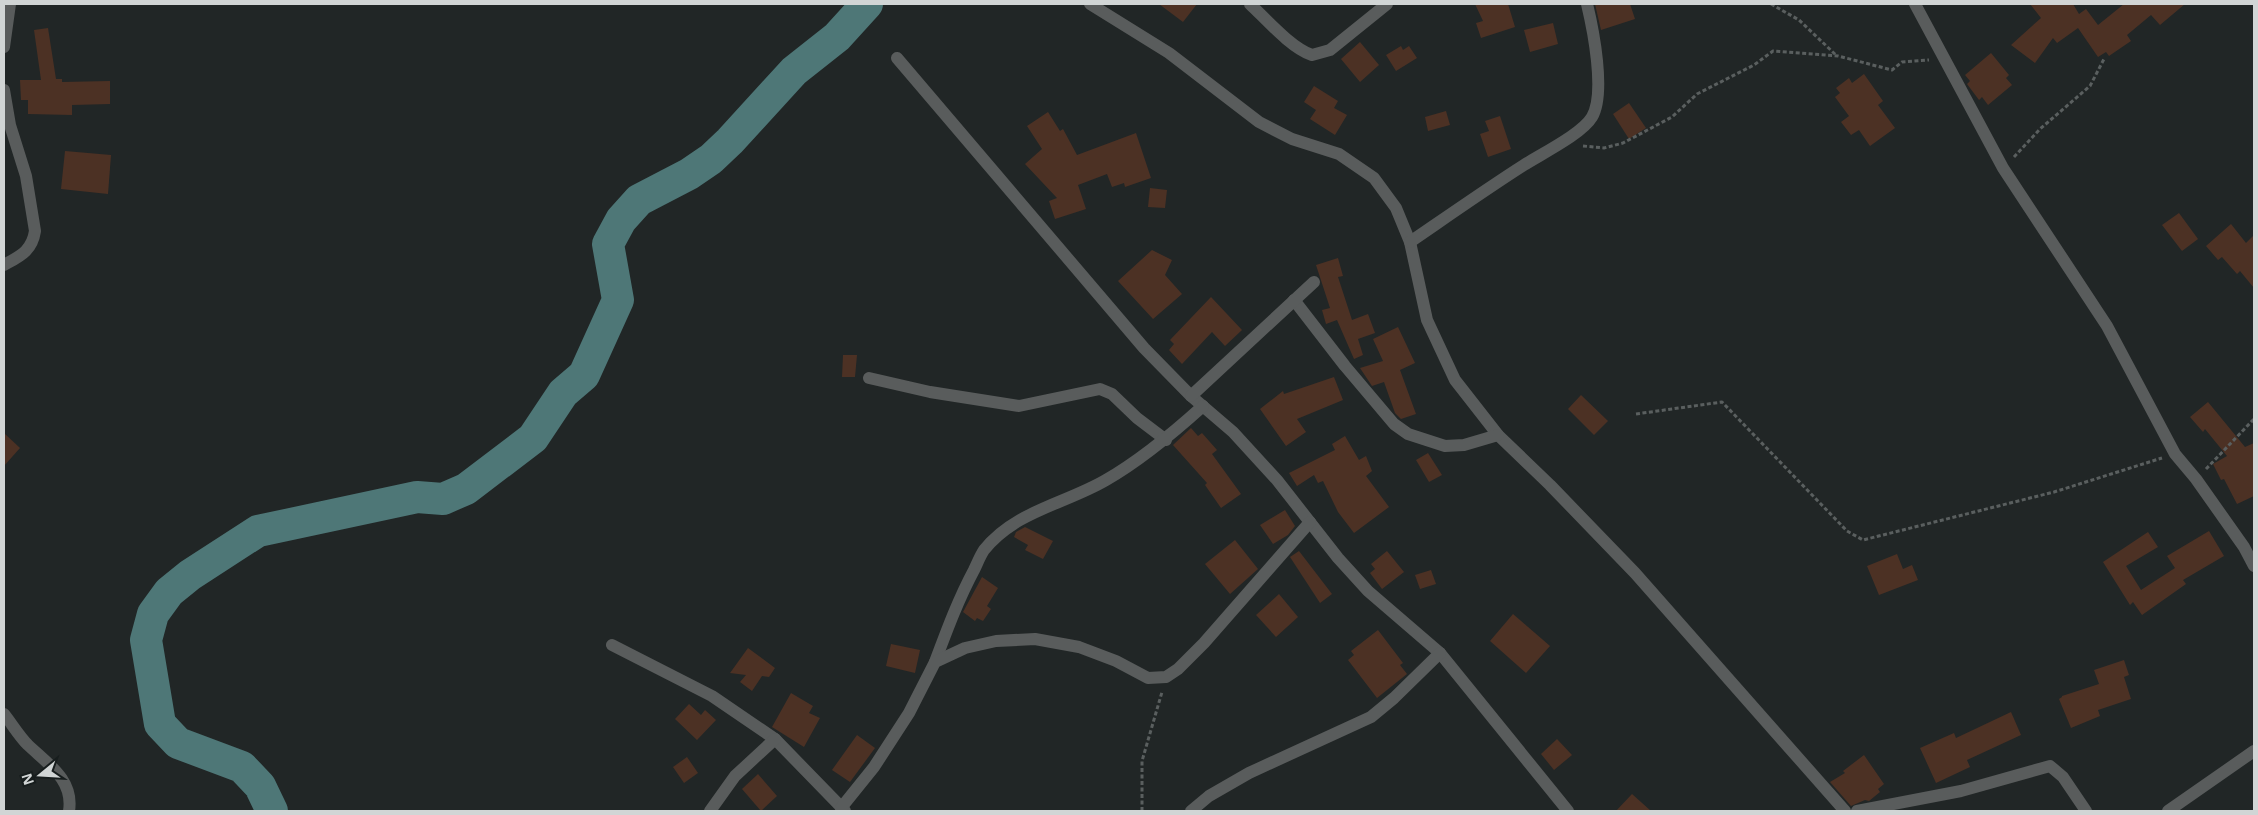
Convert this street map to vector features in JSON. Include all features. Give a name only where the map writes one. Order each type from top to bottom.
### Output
[{"type":"street","points":[[4,46],[10,4]]},
{"type":"street","points":[[1090,4],[1169,53],[1259,122],[1292,139],[1339,154],[1374,178],[1384,189],[1396,208],[1410,242],[1427,320],[1455,380],[1498,435],[1550,485],[1635,573],[1844,811]]},
{"type":"street","points":[[1250,4],[1277,30],[1312,55],[1330,50],[1387,4]]},
{"type":"street","points":[[1410,242],[1586,124],[1594,111],[1597,71],[1596,48],[1586,4]]},
{"type":"street","points":[[1915,4],[2003,168],[2107,326],[2175,454],[2196,479],[2244,547],[2254,566]]},
{"type":"street","points":[[898,58],[1144,348],[1191,396],[1233,432],[1277,480],[1338,558],[1368,591],[1440,653],[1568,811]]},
{"type":"street","points":[[4,90],[10,125],[26,176],[35,231],[34,239],[25,253],[4,265]]},
{"type":"street","points":[[1191,396],[1314,282]]},
{"type":"street","points":[[1294,300],[1345,366],[1394,424],[1408,434],[1445,446],[1464,445],[1498,435]]},
{"type":"street","points":[[869,378],[930,392],[1019,406],[1100,389],[1112,394],[1137,418],[1166,440]]},
{"type":"street","points":[[612,645],[712,696],[774,739],[843,810],[909,713],[935,662],[955,607],[984,550],[1008,528],[1024,517],[1104,482],[1166,440],[1203,406]]},
{"type":"street","points":[[935,662],[965,648],[988,643],[1035,639],[1079,647],[1116,661],[1148,678],[1166,677],[1178,669],[1204,644],[1310,522]]},
{"type":"street","points":[[1191,811],[1209,796],[1249,773],[1346,730],[1371,716],[1394,698],[1440,653]]},
{"type":"street","points":[[4,714],[26,743],[60,774],[70,798],[69,811]]},
{"type":"street","points":[[710,811],[735,776],[774,739]]},
{"type":"street","points":[[2168,811],[2254,751]]},
{"type":"street","points":[[1857,811],[1961,791],[2050,766],[2063,777],[2086,811]]},
{"type":"path","points":[[1771,4],[1800,20],[1838,56]]},
{"type":"path","points":[[1558,144],[1604,148],[1623,143],[1672,117],[1697,94],[1754,65],[1773,51],[1838,56],[1892,70],[1902,62],[1910,63],[1944,57]]},
{"type":"path","points":[[2003,168],[2040,129],[2090,86],[2104,59]]},
{"type":"path","points":[[1636,414],[1722,402],[1847,531],[1863,540],[2054,492],[2175,454]]},
{"type":"path","points":[[2196,479],[2254,419]]},
{"type":"path","points":[[1142,811],[1142,761],[1166,677]]},
{"type":"building","points":[[1159,4],[1197,4],[1183,22]]},
{"type":"building","points":[[1475,4],[1508,4],[1515,27],[1481,38],[1476,23],[1483,21]]},
{"type":"building","points":[[1595,4],[1630,4],[1635,19],[1601,30]]},
{"type":"building","points":[[2030,4],[2073,4],[2079,14],[2086,9],[2098,25],[2124,4],[2185,4],[2160,25],[2151,15],[2127,35],[2131,41],[2109,56],[2106,52],[2098,57],[2078,28],[2057,43],[2053,38],[2035,63],[2011,45],[2041,18]]},
{"type":"building","points":[[1553,23],[1558,44],[1530,52],[1524,30]]},
{"type":"building","points":[[48,28],[56,79],[62,79],[62,82],[110,81],[110,104],[72,105],[72,115],[28,114],[28,100],[21,100],[20,80],[41,80],[34,30]]},
{"type":"building","points":[[1360,42],[1379,65],[1360,82],[1341,59]]},
{"type":"building","points":[[1401,46],[1403,50],[1409,46],[1417,58],[1396,71],[1386,55]]},
{"type":"building","points":[[1991,53],[2009,75],[2006,78],[2012,85],[1988,105],[1982,97],[1979,100],[1967,84],[1970,81],[1965,75]]},
{"type":"building","points":[[1864,74],[1883,101],[1878,105],[1895,128],[1870,146],[1859,130],[1851,135],[1841,122],[1849,116],[1835,97],[1840,93],[1836,88],[1849,78],[1852,83]]},
{"type":"building","points":[[1314,86],[1338,101],[1334,108],[1347,115],[1335,135],[1310,119],[1316,110],[1304,102]]},
{"type":"building","points":[[1629,103],[1646,128],[1629,139],[1613,114]]},
{"type":"building","points":[[1446,111],[1450,125],[1428,131],[1425,117]]},
{"type":"building","points":[[1048,112],[1060,131],[1063,129],[1077,155],[1136,133],[1151,178],[1125,187],[1124,183],[1112,187],[1107,174],[1078,185],[1086,209],[1055,219],[1049,201],[1057,198],[1025,164],[1042,149],[1027,126]]},
{"type":"building","points":[[1500,116],[1511,149],[1488,157],[1480,134],[1489,131],[1485,121]]},
{"type":"building","points":[[65,151],[111,155],[108,194],[61,189]]},
{"type":"building","points":[[1150,188],[1167,190],[1165,208],[1148,207]]},
{"type":"building","points":[[2179,213],[2198,239],[2182,251],[2162,225]]},
{"type":"building","points":[[2231,224],[2246,243],[2254,235],[2254,288],[2240,271],[2237,274],[2222,257],[2218,260],[2206,246]]},
{"type":"building","points":[[1152,250],[1172,260],[1165,275],[1182,294],[1153,319],[1118,281]]},
{"type":"building","points":[[1338,258],[1343,276],[1338,277],[1352,320],[1368,314],[1375,333],[1358,339],[1363,355],[1354,359],[1337,320],[1326,324],[1322,310],[1330,308],[1316,265]]},
{"type":"building","points":[[1211,297],[1242,330],[1225,346],[1212,332],[1182,364],[1169,350],[1174,344],[1170,340]]},
{"type":"building","points":[[1398,327],[1415,363],[1400,370],[1416,414],[1401,419],[1395,413],[1384,382],[1372,386],[1360,368],[1383,361],[1373,339]]},
{"type":"building","points":[[843,355],[857,355],[855,377],[842,377]]},
{"type":"building","points":[[1334,377],[1343,400],[1297,419],[1306,432],[1286,446],[1260,409],[1283,391],[1284,394]]},
{"type":"building","points":[[1581,395],[1608,421],[1594,435],[1568,409]]},
{"type":"building","points":[[2208,402],[2245,447],[2254,443],[2254,496],[2237,504],[2224,479],[2221,480],[2213,464],[2227,456],[2205,429],[2203,432],[2190,417]]},
{"type":"building","points":[[1191,428],[1198,436],[1202,433],[1217,450],[1212,454],[1241,494],[1221,508],[1205,485],[1207,483],[1173,445]]},
{"type":"building","points":[[4,433],[20,448],[4,466]]},
{"type":"building","points":[[1345,436],[1359,460],[1366,456],[1372,471],[1366,476],[1389,507],[1354,533],[1338,512],[1323,481],[1318,483],[1314,475],[1297,486],[1289,473],[1335,450],[1332,444]]},
{"type":"building","points":[[1428,453],[1442,475],[1429,482],[1416,460]]},
{"type":"building","points":[[1285,510],[1295,526],[1288,535],[1273,544],[1260,525]]},
{"type":"building","points":[[1025,527],[1053,541],[1043,559],[1025,550],[1028,545],[1014,537],[1016,532]]},
{"type":"building","points":[[2209,531],[2224,556],[2183,580],[2186,584],[2142,615],[2133,602],[2130,605],[2103,562],[2148,532],[2158,547],[2126,566],[2141,590],[2175,568],[2167,556]]},
{"type":"building","points":[[1235,540],[1258,569],[1230,594],[1205,564]]},
{"type":"building","points":[[1299,551],[1332,594],[1320,603],[1290,557]]},
{"type":"building","points":[[1387,551],[1404,572],[1382,589],[1370,573],[1375,569],[1371,564]]},
{"type":"building","points":[[1897,554],[1903,569],[1912,565],[1918,580],[1879,595],[1867,566]]},
{"type":"building","points":[[1431,570],[1436,584],[1420,589],[1415,575]]},
{"type":"building","points":[[982,577],[998,588],[987,606],[991,609],[983,621],[977,618],[975,621],[963,612]]},
{"type":"building","points":[[1279,594],[1298,617],[1276,637],[1256,615]]},
{"type":"building","points":[[1513,614],[1550,646],[1526,673],[1490,641]]},
{"type":"building","points":[[1378,630],[1403,663],[1400,665],[1407,674],[1377,698],[1348,660],[1354,655],[1351,651]]},
{"type":"building","points":[[891,644],[920,650],[915,673],[886,666]]},
{"type":"building","points":[[748,648],[775,668],[769,677],[762,676],[752,691],[740,682],[746,675],[730,673]]},
{"type":"building","points":[[2124,660],[2129,675],[2124,677],[2131,699],[2098,710],[2100,716],[2071,728],[2059,699],[2062,696],[2099,684],[2094,670]]},
{"type":"building","points":[[791,693],[813,706],[809,713],[820,718],[804,747],[772,727]]},
{"type":"building","points":[[689,704],[701,715],[705,710],[716,720],[697,740],[675,719]]},
{"type":"building","points":[[2011,712],[2021,735],[1967,760],[1970,767],[1936,783],[1920,748],[1954,733],[1956,738]]},
{"type":"building","points":[[857,735],[875,748],[850,782],[832,770]]},
{"type":"building","points":[[1557,739],[1572,755],[1554,770],[1541,754]]},
{"type":"building","points":[[1864,755],[1884,784],[1878,789],[1880,792],[1869,801],[1865,800],[1851,806],[1830,782],[1845,773],[1843,771]]},
{"type":"building","points":[[687,757],[698,773],[684,783],[673,767]]},
{"type":"building","points":[[758,774],[777,796],[761,811],[742,789]]},
{"type":"building","points":[[1632,794],[1651,811],[1616,811]]},
{"type":"waterway","points":[[272,811],[260,786],[242,767],[178,743],[160,724],[146,640],[153,614],[169,592],[190,575],[258,531],[417,497],[443,499],[466,489],[533,438],[563,393],[584,375],[618,300],[608,244],[621,220],[639,200],[689,174],[711,159],[794,71],[837,37],[867,4]]}]
